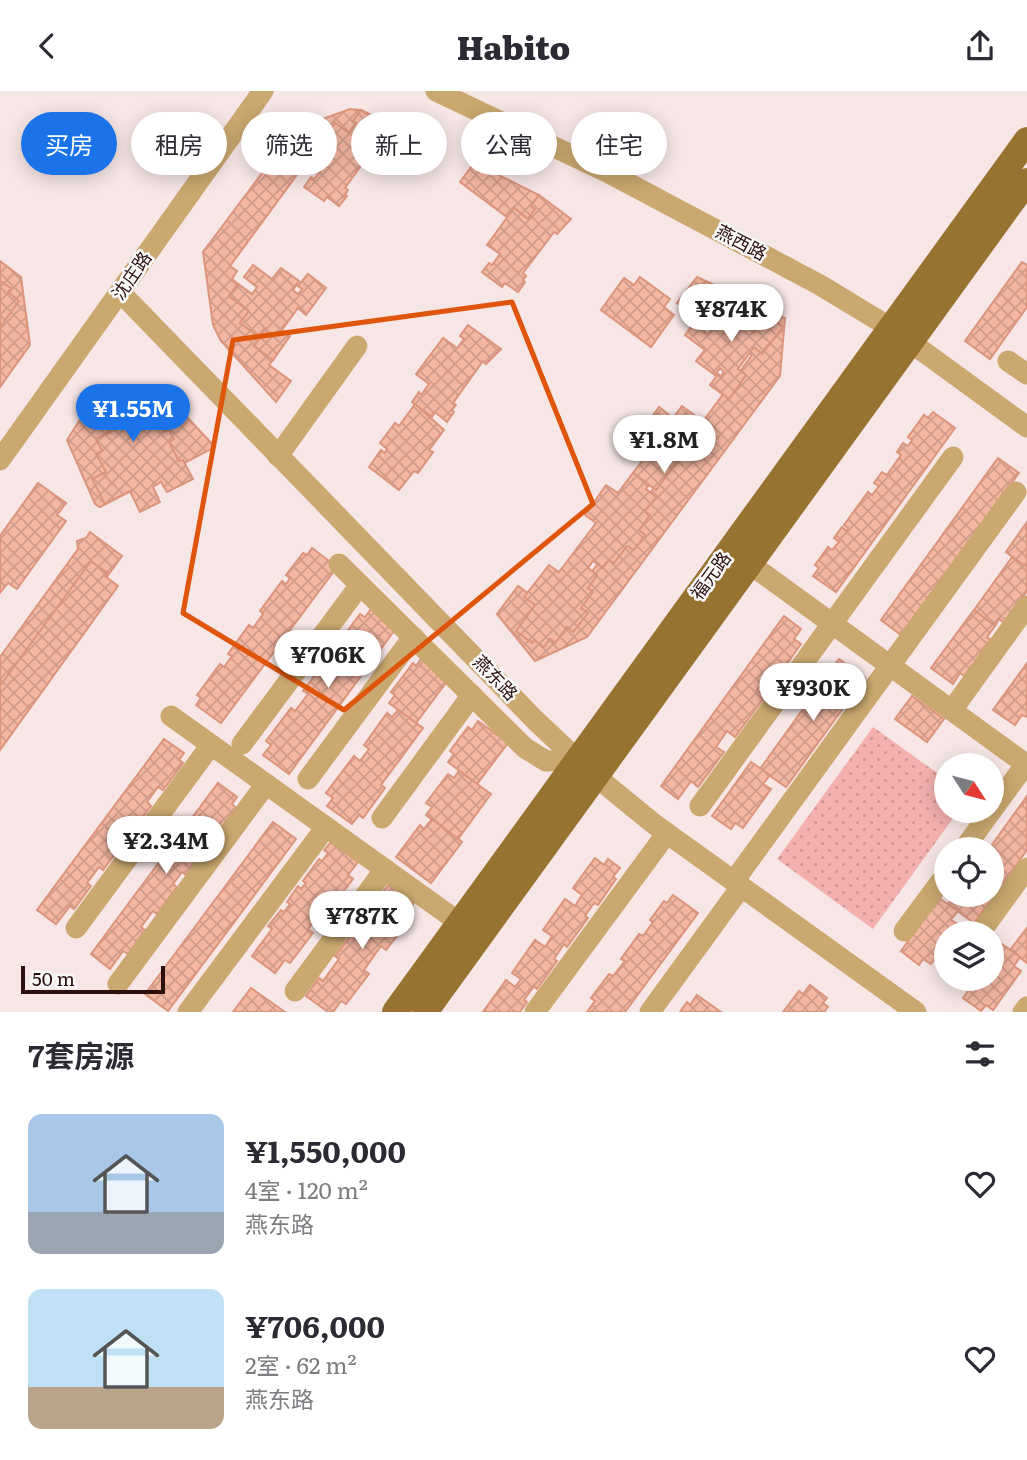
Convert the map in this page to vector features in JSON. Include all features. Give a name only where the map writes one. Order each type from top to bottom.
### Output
[{"type":"main road","name":"福元路","points":[[395,1012],[460,923],[750,563],[1027,139]]},
{"type":"main road","name":"福元路","points":[[425,1012],[587,768],[900,335],[1027,181]]},
{"type":"street","name":"沈庄路","points":[[0,460],[263,91]]},
{"type":"street","name":"燕西路","points":[[436,91],[607,172],[820,285],[900,335],[1026,423]]},
{"type":"street","name":"燕东路","points":[[120,292],[535,720],[587,768],[667,833],[915,1012]]},
{"type":"street","points":[[278,456],[357,346]]},
{"type":"street","points":[[1008,361],[1027,374]]},
{"type":"street","points":[[700,806],[953,457]]},
{"type":"street","points":[[650,1012],[890,665],[1016,492]]},
{"type":"street","points":[[750,563],[952,710],[1024,757],[1004,790]]},
{"type":"street","points":[[339,564],[525,748],[546,761],[587,768]]},
{"type":"street","points":[[242,744],[360,585]]},
{"type":"street","points":[[952,710],[1027,607]]},
{"type":"street","points":[[308,779],[413,637]]},
{"type":"street","points":[[382,818],[472,695]]},
{"type":"street","points":[[171,716],[460,923]]},
{"type":"street","points":[[76,928],[211,745]]},
{"type":"street","points":[[118,984],[266,784]]},
{"type":"street","points":[[188,1012],[326,827]]},
{"type":"street","points":[[535,1012],[667,833]]},
{"type":"street","points":[[989,921],[1027,868]]},
{"type":"street","points":[[295,991],[385,869]]},
{"type":"street","points":[[904,931],[934,891]]},
{"type":"street","points":[[1023,1012],[1027,1007]]},
{"type":"highlighted area","points":[[512,302],[593,504],[344,710],[183,613],[233,340]]},
{"type":"shaded area","points":[[873,727],[934,771],[934,823],[950,823],[939,837],[934,837],[934,845],[873,929],[777,859]]},
{"type":"building","points":[[350,109],[361,110],[351,112],[349,133],[337,124],[337,114]]},
{"type":"building","points":[[337,124],[349,133],[351,130],[351,175],[354,175],[345,188],[348,190],[345,195],[347,196],[339,206],[327,197],[324,201],[304,187],[311,177],[314,179],[317,175],[337,175]]},
{"type":"building","points":[[261,175],[297,175],[230,266],[237,271],[232,279],[238,284],[229,296],[249,311],[240,323],[258,336],[264,329],[268,333],[265,337],[262,335],[254,346],[273,360],[269,365],[291,381],[276,402],[221,341],[213,325],[203,252]]},
{"type":"building","points":[[465,175],[498,175],[539,195],[531,206],[535,209],[528,219],[514,208],[507,217],[460,182]]},
{"type":"building","points":[[539,195],[571,219],[557,234],[554,232],[523,273],[526,276],[523,280],[525,282],[518,292],[505,283],[502,287],[482,272],[489,263],[492,265],[500,254],[487,245],[514,208],[528,219],[535,209],[531,206]]},
{"type":"building","points":[[0,261],[21,277],[30,345],[0,387]]},
{"type":"building","points":[[1022,262],[1027,265],[1027,307],[990,359],[965,341]]},
{"type":"building","points":[[253,265],[272,279],[281,268],[299,281],[293,290],[298,294],[302,289],[298,286],[308,274],[326,288],[306,315],[298,308],[282,330],[290,336],[273,360],[254,346],[262,335],[265,337],[268,333],[264,329],[258,336],[240,323],[249,311],[229,296],[238,284],[252,294],[257,287],[244,277]]},
{"type":"building","points":[[640,277],[670,299],[664,307],[674,315],[651,347],[601,310],[624,278],[634,285]]},
{"type":"building","points":[[697,277],[785,318],[780,376],[587,637],[535,661],[497,614],[518,586],[559,616],[752,355],[677,303]]},
{"type":"building","points":[[0,281],[11,288],[8,292],[19,301],[0,327]]},
{"type":"building","points":[[709,304],[728,318],[737,306],[755,320],[749,328],[754,333],[758,327],[755,325],[764,313],[783,327],[762,354],[754,347],[738,369],[746,375],[729,399],[710,385],[718,374],[721,376],[724,372],[720,368],[715,375],[696,361],[705,350],[685,335],[694,323],[708,334],[714,326],[700,316]]},
{"type":"building","points":[[468,325],[501,349],[486,364],[483,361],[453,403],[456,405],[452,410],[454,412],[447,422],[435,412],[432,417],[412,402],[429,384],[416,374],[443,338],[457,348],[464,339],[460,336]]},
{"type":"building","points":[[160,388],[215,447],[100,507],[95,504],[67,440],[81,418],[133,392],[136,399]]},
{"type":"building","points":[[415,404],[444,430],[429,450],[433,452],[418,473],[414,471],[399,490],[369,467],[381,450],[385,453],[387,449],[380,443],[395,423],[399,426]]},
{"type":"building","points":[[682,406],[705,423],[656,490],[633,473],[651,449],[647,446],[645,449],[634,441],[659,407],[669,415],[667,418],[671,421]]},
{"type":"building","points":[[933,412],[955,428],[836,592],[813,576],[819,568],[815,565],[828,547],[832,550],[839,542],[834,538],[842,527],[847,531],[848,528],[844,525],[868,492],[872,495],[879,486],[874,483],[882,472],[887,475],[901,455],[897,452],[903,443],[908,446],[912,440],[908,437],[924,415],[928,418]]},
{"type":"building","points":[[141,414],[148,427],[159,422],[164,432],[169,430],[174,439],[169,442],[193,479],[167,492],[161,482],[153,487],[160,502],[140,512],[130,491],[105,504],[92,479],[106,472],[96,454],[102,451],[96,439],[112,431],[109,426],[126,417],[129,421]]},
{"type":"building","points":[[998,458],[1019,473],[901,635],[881,620]]},
{"type":"building","points":[[633,473],[649,485],[646,489],[656,497],[645,511],[650,515],[639,530],[645,535],[634,550],[627,546],[614,563],[609,560],[603,568],[593,561],[588,568],[597,575],[588,588],[593,592],[581,608],[588,613],[573,632],[567,627],[555,643],[550,639],[544,647],[534,640],[532,643],[516,631],[535,605],[524,597],[549,565],[559,572],[596,523],[585,515],[606,485],[618,493]]},
{"type":"building","points":[[38,483],[66,503],[57,515],[66,521],[17,589],[8,583],[0,593],[0,536]]},
{"type":"building","points":[[1027,522],[1027,566],[1026,567],[1006,552]]},
{"type":"building","points":[[90,532],[122,556],[0,724],[0,657],[78,549],[77,541],[86,538]]},
{"type":"building","points":[[312,548],[337,567],[221,723],[196,705],[201,698],[197,695],[220,664],[224,667],[232,656],[228,654],[249,625],[253,628],[263,614],[260,611],[282,581],[286,584],[290,578],[286,575],[303,553],[307,555]]},
{"type":"building","points":[[1012,557],[1027,567],[1027,591],[1004,623],[999,619],[995,626],[974,610]]},
{"type":"building","points":[[91,561],[118,586],[0,750],[0,686]]},
{"type":"building","points":[[371,609],[397,627],[289,774],[263,755],[271,745],[266,741],[291,708],[295,711],[308,694],[303,691],[328,658],[332,661],[343,647],[338,644],[360,614],[365,617]]},
{"type":"building","points":[[974,610],[995,626],[987,637],[991,640],[964,676],[960,673],[953,684],[931,668]]},
{"type":"building","points":[[784,616],[801,629],[794,639],[801,644],[777,678],[769,673],[757,690],[765,696],[735,737],[727,731],[716,747],[724,752],[698,787],[691,781],[678,799],[661,786]]},
{"type":"building","points":[[421,659],[448,680],[416,723],[389,703],[395,695],[391,692],[413,663],[416,666]]},
{"type":"building","points":[[839,659],[865,678],[786,787],[760,769]]},
{"type":"building","points":[[1027,663],[1027,717],[1022,715],[1015,725],[993,710]]},
{"type":"building","points":[[912,696],[944,719],[927,742],[895,719]]},
{"type":"building","points":[[398,710],[423,728],[381,785],[385,788],[363,818],[359,815],[352,824],[327,806],[333,798],[326,793],[354,756],[360,761],[369,749],[364,745],[387,713],[392,717]]},
{"type":"building","points":[[478,721],[508,743],[477,784],[448,762],[454,754],[450,751],[468,727],[472,730]]},
{"type":"building","points":[[164,739],[184,753],[179,760],[183,763],[163,790],[158,787],[147,802],[151,806],[132,831],[128,828],[119,840],[123,843],[103,870],[99,867],[87,883],[91,886],[74,909],[70,906],[56,924],[37,910]]},
{"type":"building","points":[[751,762],[770,775],[763,784],[771,789],[743,828],[735,823],[731,829],[712,816]]},
{"type":"building","points":[[459,771],[491,794],[458,839],[426,815],[432,807],[426,803],[448,774],[454,778]]},
{"type":"building","points":[[218,783],[237,797],[232,804],[236,808],[216,835],[212,831],[200,847],[205,850],[186,875],[182,872],[173,884],[177,887],[157,914],[153,911],[141,927],[145,930],[128,954],[123,951],[110,969],[91,954]]},
{"type":"building","points":[[1027,796],[1027,850],[1004,882],[1004,837],[998,837]]},
{"type":"building","points":[[432,819],[462,842],[431,883],[396,857],[420,825],[424,829]]},
{"type":"building","points":[[273,822],[296,839],[168,1011],[145,994]]},
{"type":"building","points":[[331,842],[358,862],[348,875],[353,879],[330,909],[325,905],[308,929],[313,933],[290,963],[285,960],[275,973],[252,956],[272,929],[268,926],[281,910],[284,912],[290,904],[287,902],[298,886],[301,889],[306,883],[303,881],[319,859],[322,861],[328,853],[324,850]]},
{"type":"building","points":[[595,858],[604,865],[608,859],[620,868],[613,877],[616,879],[598,905],[594,903],[585,916],[588,918],[567,947],[564,944],[554,959],[557,961],[537,989],[534,986],[524,1000],[527,1002],[520,1012],[483,1012],[506,980],[515,987],[521,979],[512,973],[535,940],[545,947],[552,936],[543,930],[565,899],[575,906],[582,895],[573,888]]},
{"type":"building","points":[[389,884],[414,903],[404,916],[409,920],[386,950],[381,946],[364,970],[369,974],[346,1004],[341,1001],[333,1012],[328,1012],[306,996],[319,978],[323,981],[339,959],[335,956],[359,925],[363,928],[380,904],[376,902]]},
{"type":"building","points":[[673,895],[698,913],[625,1012],[587,1012],[595,1001],[591,998],[609,974],[613,976],[625,961],[621,959],[639,934],[643,936],[653,922],[650,920],[664,901],[667,903]]},
{"type":"building","points":[[934,905],[952,907],[958,911],[953,921],[934,921],[934,960],[931,964],[923,959],[919,965],[901,951]]},
{"type":"building","points":[[952,907],[986,907],[975,921],[971,921]]},
{"type":"building","points":[[1027,928],[1027,963],[1010,950]]},
{"type":"building","points":[[1004,945],[1020,957],[1014,966],[1021,971],[993,1010],[986,1005],[981,1011],[963,998],[968,991],[1004,991]]},
{"type":"building","points":[[810,985],[827,998],[823,1003],[828,1007],[824,1012],[783,1012],[799,991],[803,994]]},
{"type":"building","points":[[251,988],[285,1012],[233,1012]]},
{"type":"building","points":[[697,995],[721,1012],[680,1012],[687,1002],[690,1005]]}]
